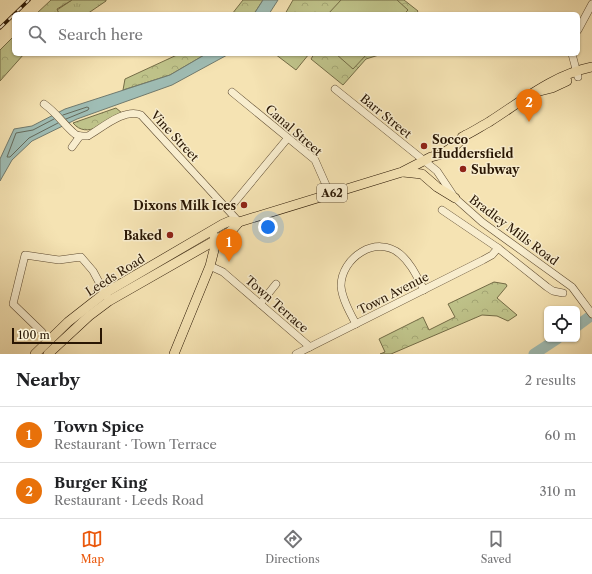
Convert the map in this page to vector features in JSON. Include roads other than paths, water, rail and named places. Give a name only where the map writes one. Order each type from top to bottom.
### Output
[{"type":"main road","name":"Leeds Road","points":[[41,352],[56,334],[107,297],[213,235],[233,229],[239,222],[402,172],[427,159],[449,143],[466,135],[554,80],[577,74],[592,67]]},
{"type":"main road","name":"Leeds Road","points":[[577,74],[592,74]]},
{"type":"main road","points":[[402,172],[422,174],[437,188],[455,198]]},
{"type":"main road","points":[[174,354],[210,266],[213,235]]},
{"type":"main road","name":"Leeds Road","points":[[41,352],[89,316],[107,297]]},
{"type":"street","points":[[580,26],[592,4]]},
{"type":"street","points":[[572,56],[577,74]]},
{"type":"street","name":"Barr Street","points":[[335,89],[427,159]]},
{"type":"street","name":"Canal Street","points":[[232,92],[315,160],[330,194]]},
{"type":"street","points":[[44,104],[56,112],[70,128],[80,136],[72,147]]},
{"type":"street","name":"Vine Street","points":[[80,136],[88,136],[126,114],[135,113],[141,115],[229,209],[239,222]]},
{"type":"street","points":[[229,209],[288,138]]},
{"type":"street","name":"Bradley Mills Road","points":[[427,159],[455,198],[482,222],[572,287],[592,314]]},
{"type":"street","points":[[442,210],[498,248],[548,287],[554,291],[563,293]]},
{"type":"street","points":[[356,324],[341,288],[343,273],[349,261],[358,253],[371,248],[386,247],[399,253],[409,262],[424,290]]},
{"type":"street","name":"Town Avenue","points":[[296,354],[483,260],[492,255],[498,248]]},
{"type":"street","points":[[56,334],[42,332],[13,304],[25,254],[59,260],[81,257],[93,271],[107,297]]},
{"type":"street","name":"Town Terrace","points":[[210,266],[223,272],[310,347]]},
{"type":"street","points":[[260,304],[276,284]]},
{"type":"street","points":[[41,352],[42,332]]},
{"type":"water","points":[[263,0],[278,0],[270,12],[255,12]]},
{"type":"water","points":[[203,56],[225,56],[172,85],[77,119],[32,141],[12,160],[0,181],[0,159],[14,129],[32,126],[65,109],[170,75]]},
{"type":"waterway","points":[[580,324],[592,315]]},
{"type":"waterway","points":[[534,354],[552,342]]},
{"type":"railway","points":[[17,12],[29,0]]},
{"type":"railway","points":[[0,28],[12,16]]},
{"type":"place","name":"Burger King","points":[[529,122]]},
{"type":"place","name":"Socco Huddersfield","points":[[424,146]]},
{"type":"place","name":"Subway","points":[[463,169]]},
{"type":"place","name":"Dixons Milk Ices","points":[[244,205]]},
{"type":"place","name":"Baked","points":[[170,235]]},
{"type":"place","name":"Town Spice","points":[[229,262]]}]
